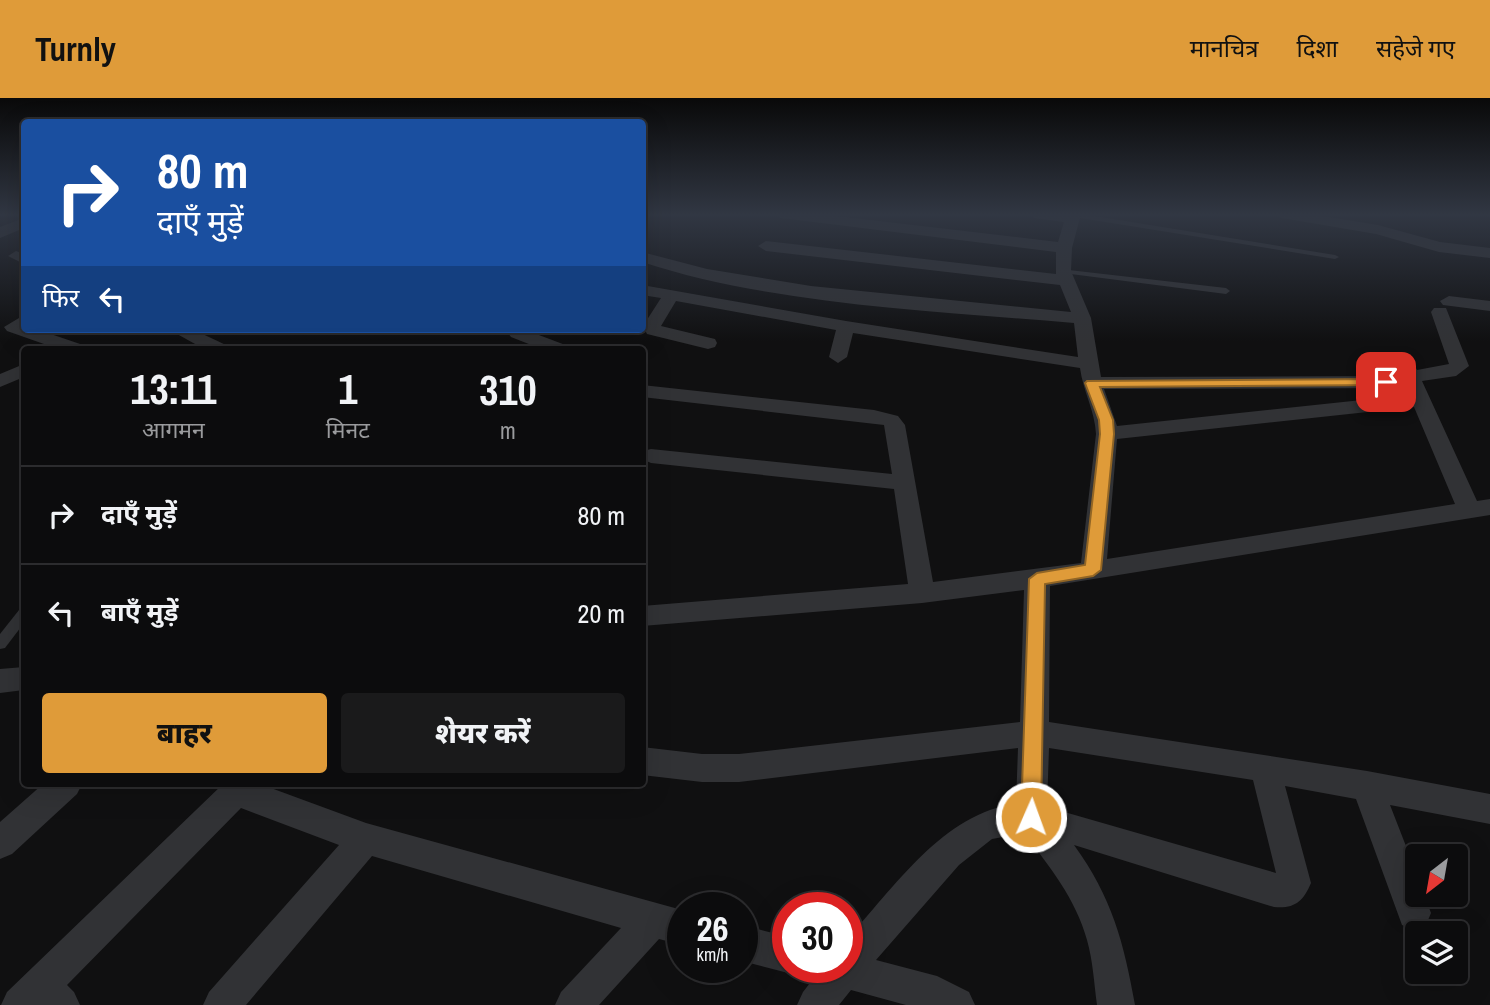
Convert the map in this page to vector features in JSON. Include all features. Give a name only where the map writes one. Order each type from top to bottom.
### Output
[{"type":"street","points":[[832,256],[1064,275]]},
{"type":"street","points":[[1064,256],[1064,275],[1082,318],[1091,374],[1106,420],[1107,434],[1093,570]]},
{"type":"street","points":[[646,258],[686,272],[813,292],[1082,318]]},
{"type":"street","points":[[646,291],[846,326],[1091,374],[1412,380]]},
{"type":"street","points":[[671,296],[652,326],[653,330],[708,343]]},
{"type":"street","points":[[1107,434],[1449,372],[1459,366],[1445,306],[1490,306]]},
{"type":"street","points":[[21,322],[13,327],[21,330]]},
{"type":"street","points":[[838,357],[846,326]]},
{"type":"street","points":[[30,333],[68,346]]},
{"type":"street","points":[[185,333],[213,346]]},
{"type":"street","points":[[517,333],[551,346]]},
{"type":"street","points":[[0,381],[21,371]]},
{"type":"street","points":[[646,615],[922,593],[1037,579],[1480,508],[1412,380]]},
{"type":"street","points":[[646,391],[885,418],[895,425],[922,593]]},
{"type":"street","points":[[652,456],[904,483]]},
{"type":"street","points":[[1037,579],[1031,817],[1074,870],[1091,904],[1103,932],[1116,1005]]},
{"type":"street","points":[[0,681],[21,679]]},
{"type":"street","points":[[646,761],[702,768],[739,768],[1034,733],[1265,768],[1490,809]]},
{"type":"street","points":[[863,946],[947,854],[983,827],[1006,820],[1031,817],[1274,890],[1287,891],[1294,883],[1292,869],[1265,768]]},
{"type":"street","points":[[1367,785],[1414,912]]},
{"type":"street","points":[[0,843],[63,787]]},
{"type":"street","points":[[40,998],[241,788],[366,839],[667,924]]},
{"type":"street","points":[[222,1005],[366,839]]},
{"type":"street","points":[[574,1005],[667,924]]},
{"type":"street","points":[[863,974],[937,995],[957,1005]]},
{"type":"street","points":[[816,1005],[832,983]]},
{"type":"lane","points":[[1331,256],[1335,257]]},
{"type":"lane","points":[[1064,275],[1226,291]]},
{"type":"lane","points":[[0,644],[21,618]]},
{"type":"route","points":[[1031,817],[1037,579],[1093,570],[1107,434],[1106,420],[1092,383],[1386,382]]}]
